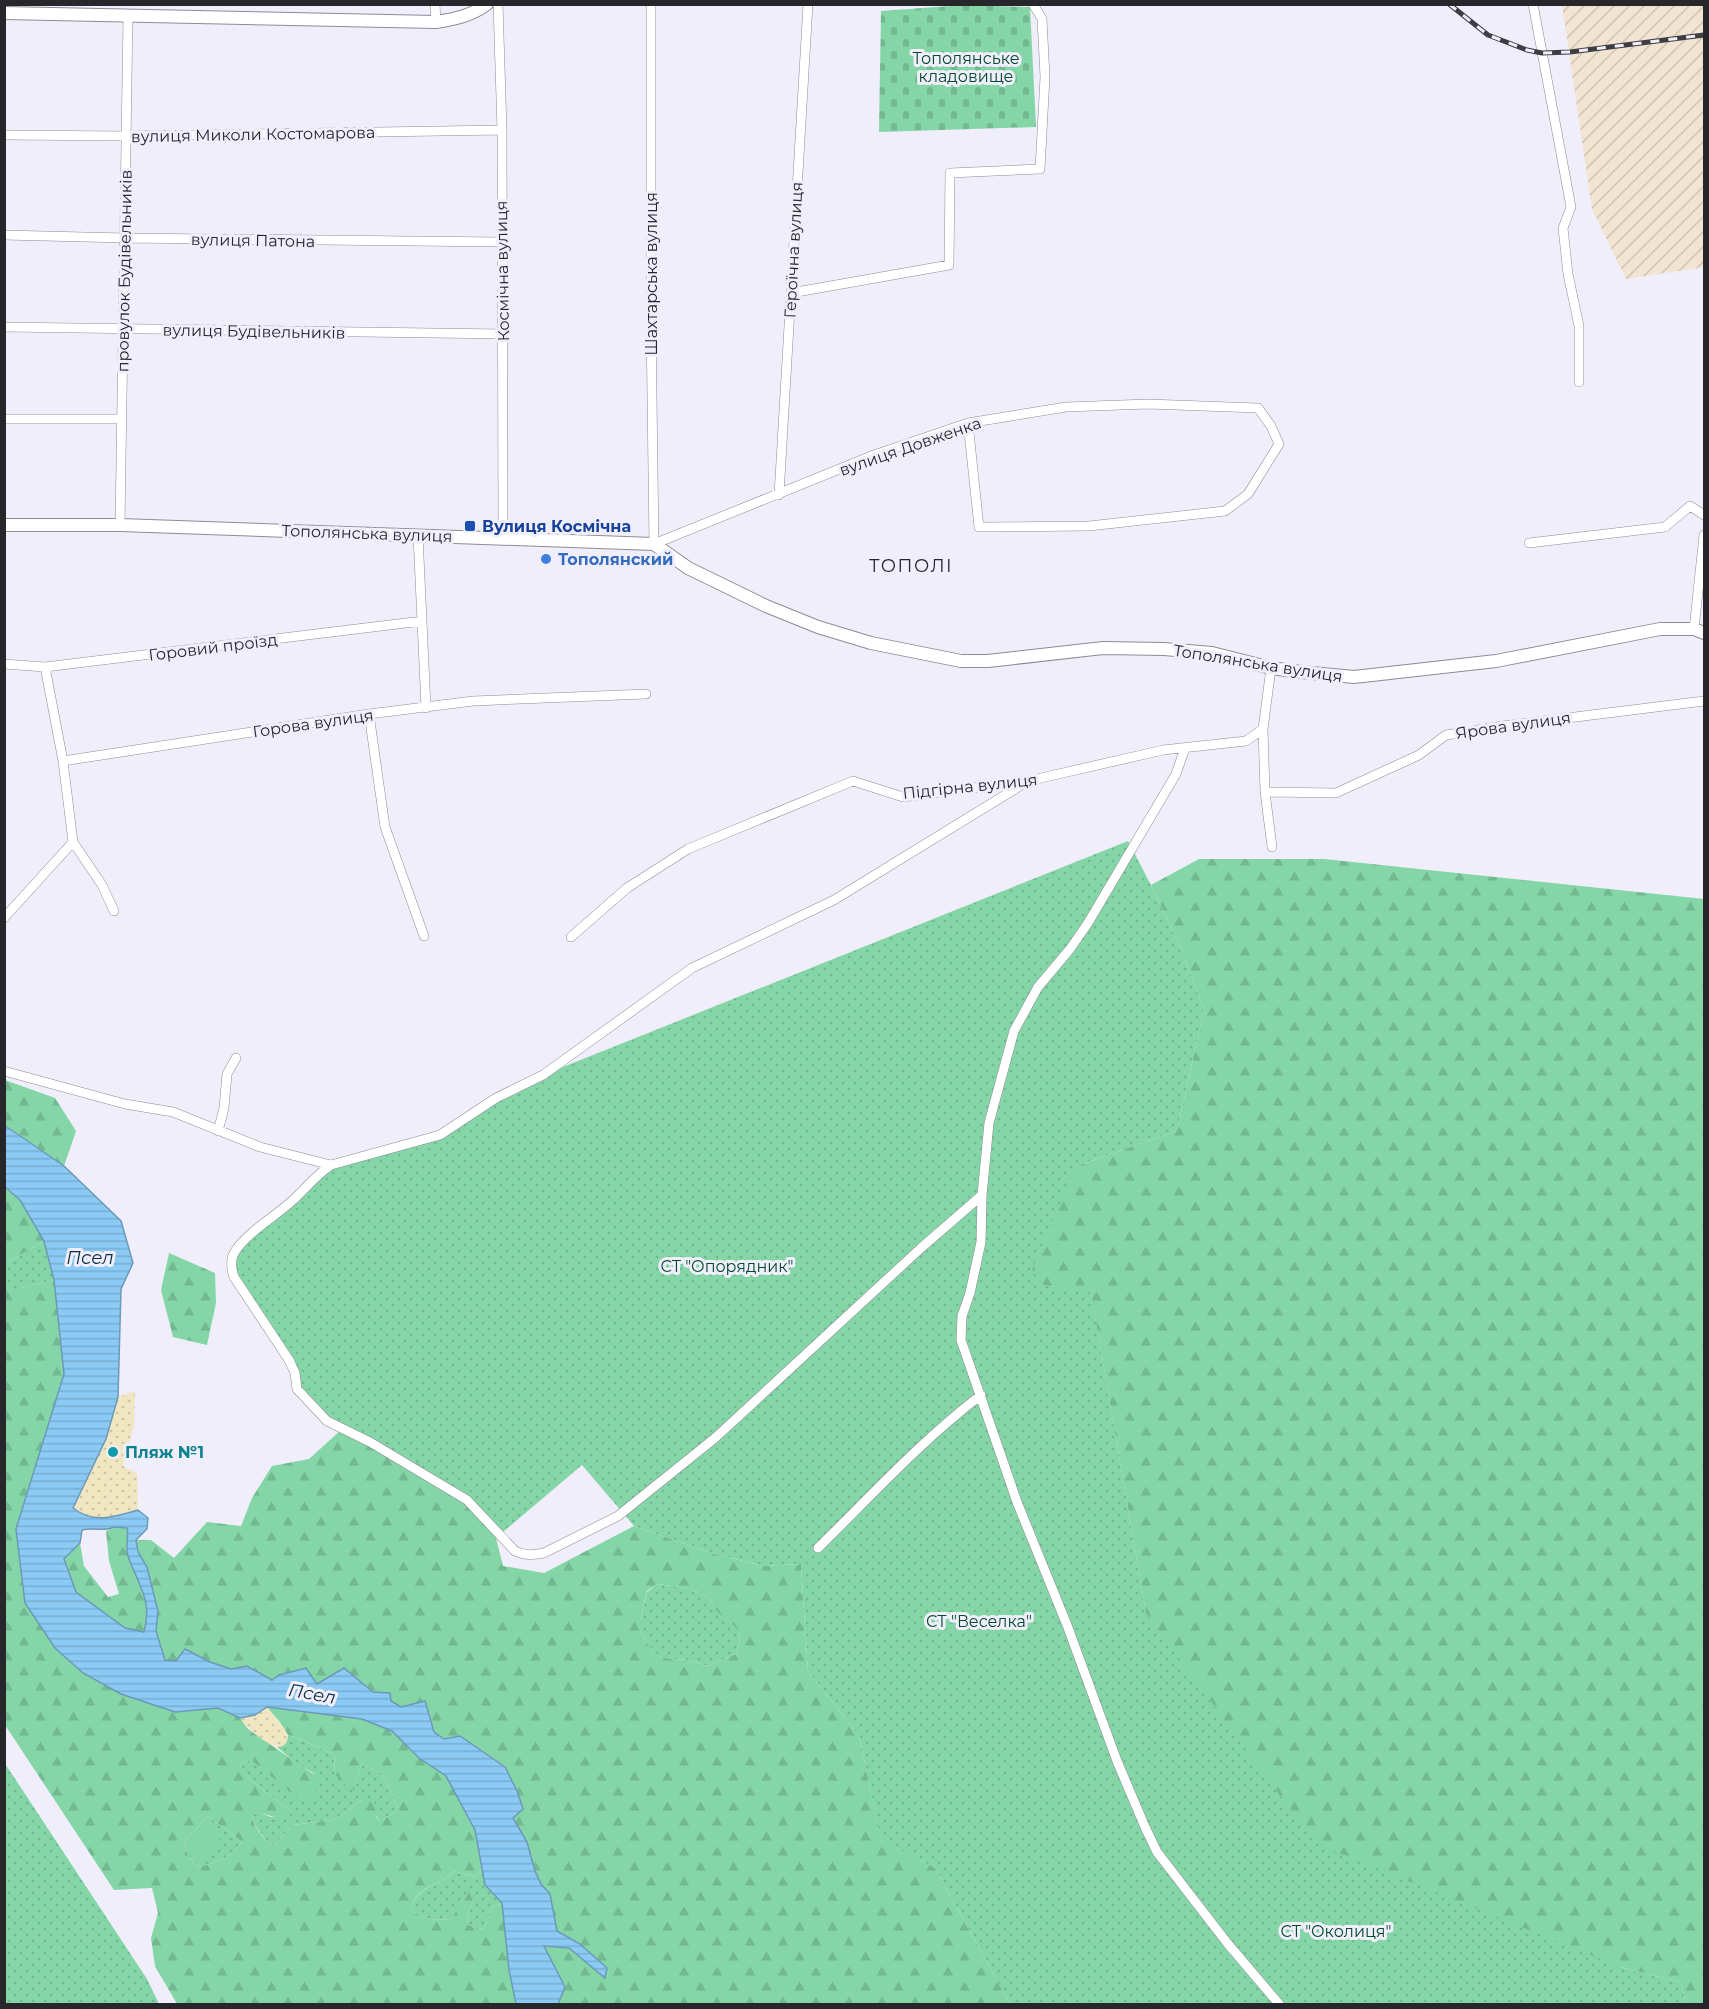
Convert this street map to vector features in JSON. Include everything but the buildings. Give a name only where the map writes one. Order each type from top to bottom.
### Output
[{"type":"street","points":[[435,4],[436,22]]},
{"type":"street","name":"Космічна вулиця","points":[[498,4],[504,334],[503,538]]},
{"type":"street","name":"Шахтарська вулиця","points":[[651,4],[654,544]]},
{"type":"street","name":"Героїчна вулиця","points":[[779,495],[808,4]]},
{"type":"street","points":[[791,293],[949,265],[950,174],[1040,169],[1045,77],[1042,19],[1034,4]]},
{"type":"street","points":[[1533,4],[1571,207],[1563,228],[1568,274],[1579,326],[1579,382]]},
{"type":"street","points":[[4,12],[436,22],[458,19],[480,6]]},
{"type":"street","name":"провулок Будівельників","points":[[120,525],[128,15]]},
{"type":"street","name":"вулиця Миколи Костомарова","points":[[4,135],[126,136],[502,130]]},
{"type":"street","name":"вулиця Патона","points":[[4,235],[501,242]]},
{"type":"street","name":"вулиця Будівельників","points":[[4,327],[504,334]]},
{"type":"street","name":"вулиця Довженка","points":[[654,544],[874,455],[968,423],[1066,407],[1148,404],[1258,408],[1271,426],[1279,444],[1248,494],[1225,511],[1089,526],[979,528],[968,423]]},
{"type":"street","points":[[4,419],[121,419]]},
{"type":"street","points":[[1529,543],[1665,527],[1690,506],[1704,515]]},
{"type":"street","name":"Тополянська вулиця","points":[[4,525],[120,525],[654,544],[688,568],[766,606],[818,627],[871,644],[961,661],[988,661],[1103,648],[1164,649],[1212,653],[1271,668],[1354,677],[1496,661],[1660,629],[1699,631]]},
{"type":"street","points":[[418,535],[426,708]]},
{"type":"street","points":[[1699,631],[1704,535]]},
{"type":"street","name":"Горовий проїзд","points":[[4,664],[45,668],[422,621]]},
{"type":"street","points":[[45,668],[63,761],[73,842],[102,885],[114,911]]},
{"type":"street","points":[[1271,668],[1263,729],[1264,792],[1272,847]]},
{"type":"street","name":"Горова вулиця","points":[[63,761],[369,714],[473,701],[646,694]]},
{"type":"street","name":"Ярова вулиця","points":[[1264,792],[1336,793],[1419,755],[1446,735],[1704,701]]},
{"type":"street","points":[[369,714],[385,827],[424,936]]},
{"type":"street","name":"Підгірна вулиця","points":[[570,937],[627,888],[688,849],[853,781],[903,797],[1028,782],[1163,750],[1246,741],[1263,729]]},
{"type":"street","points":[[1185,748],[1176,774],[1094,914],[1070,949],[1038,987],[1014,1031],[989,1124],[982,1195],[981,1242],[970,1293],[962,1316],[960,1340],[1017,1502],[1067,1625],[1117,1761],[1157,1852],[1279,2004]]},
{"type":"street","points":[[982,1195],[921,1248],[715,1438],[618,1516],[544,1553],[525,1556],[515,1551],[467,1500],[370,1442],[327,1421],[297,1389],[289,1360],[234,1277],[231,1268],[235,1251],[295,1199],[317,1175],[331,1165],[440,1135],[496,1098],[543,1075],[692,968],[834,900],[1028,782]]},
{"type":"street","points":[[4,918],[73,842]]},
{"type":"street","points":[[218,1131],[224,1108],[227,1074],[236,1058]]},
{"type":"street","points":[[4,1071],[125,1104],[173,1112],[260,1147],[331,1165]]},
{"type":"street","points":[[818,1548],[929,1438],[981,1395]]},
{"type":"shaded area","points":[[1562,5],[1704,5],[1704,267],[1626,279],[1592,209]]},
{"type":"green space","name":"Тополянське кладовище","points":[[964,5],[1030,7],[1036,127],[879,132],[881,11]]},
{"type":"green space","points":[[1128,841],[1180,946],[1204,1009],[1177,1131],[1076,1166],[1043,1285],[1091,1292],[1146,1613],[1620,1967],[1681,1982],[1686,2004],[1010,2004],[935,1868],[881,1840],[859,1736],[808,1671],[801,1564],[763,1566],[711,1553],[634,1526],[582,1465],[496,1538],[482,1520],[342,1429],[297,1389],[295,1373],[234,1277],[235,1251],[331,1165],[440,1135],[543,1075]]},
{"type":"green space","points":[[1199,859],[1324,859],[1704,899],[1704,2004],[1686,2004],[1681,1982],[1620,1967],[1315,1843],[1146,1613],[1091,1293],[1043,1285],[1032,1270],[1076,1166],[1177,1131],[1204,1009],[1180,946],[1151,885]]},
{"type":"green space","points":[[5,1080],[55,1098],[76,1131],[64,1166],[5,1125]]},
{"type":"green space","points":[[4,1187],[20,1200],[44,1241],[5,1264]]},
{"type":"green space","points":[[44,1241],[54,1280],[8,1291],[5,1295],[5,1264]]},
{"type":"green space","points":[[169,1253],[215,1273],[216,1303],[207,1345],[173,1337],[161,1290]]},
{"type":"green space","points":[[54,1280],[64,1374],[16,1529],[25,1602],[55,1648],[83,1673],[175,1712],[218,1708],[240,1718],[248,1729],[319,1778],[314,1794],[308,1799],[300,1800],[250,1760],[240,1764],[247,1777],[292,1812],[283,1817],[253,1814],[256,1826],[269,1844],[274,1845],[293,1825],[331,1820],[342,1815],[363,1799],[372,1801],[377,1806],[376,1817],[380,1821],[399,1810],[382,1773],[361,1764],[355,1789],[350,1790],[335,1774],[334,1754],[288,1735],[267,1707],[362,1719],[392,1731],[419,1758],[446,1776],[475,1830],[483,1870],[475,1877],[454,1871],[419,1894],[410,1909],[429,1919],[451,1919],[469,1891],[473,1901],[468,1913],[467,1924],[477,1929],[484,1928],[492,1908],[502,1903],[509,1970],[516,2004],[177,2004],[155,1966],[151,1938],[158,1913],[152,1888],[114,1890],[5,1725],[4,1295],[7,1291]],"holes":[[[208,1816],[242,1842],[229,1856],[199,1867],[188,1856],[184,1842]]]},
{"type":"green space","points":[[342,1429],[414,1460],[482,1520],[496,1538],[503,1566],[544,1573],[634,1526],[711,1553],[763,1566],[801,1564],[808,1671],[859,1736],[881,1839],[935,1868],[1010,2004],[558,2004],[565,1987],[543,1946],[569,1948],[605,1978],[580,1944],[557,1931],[550,1894],[541,1884],[527,1842],[513,1818],[523,1809],[505,1766],[460,1737],[444,1739],[434,1732],[429,1712],[401,1707],[359,1682],[317,1684],[279,1675],[272,1680],[247,1666],[231,1669],[210,1662],[185,1649],[176,1662],[165,1660],[156,1631],[158,1611],[147,1567],[138,1552],[136,1540],[151,1540],[174,1558],[207,1522],[241,1526],[252,1498],[272,1466],[309,1459]],"holes":[[[657,1584],[680,1587],[703,1594],[737,1629],[740,1639],[736,1654],[708,1666],[688,1660],[663,1658],[654,1653],[640,1631],[640,1620],[647,1591]]]},
{"type":"green space","points":[[114,1527],[127,1527],[128,1556],[146,1601],[145,1632],[125,1628],[76,1592],[64,1559],[80,1543],[84,1566],[108,1597],[119,1594],[109,1561],[106,1531]]},
{"type":"green space","points":[[657,1584],[686,1588],[703,1594],[737,1629],[740,1639],[736,1654],[708,1666],[688,1660],[663,1658],[654,1653],[640,1631],[640,1620],[647,1592]]},
{"type":"green space","points":[[288,1735],[334,1754],[335,1774],[355,1788],[361,1764],[382,1773],[399,1810],[380,1821],[363,1799],[342,1815],[331,1820],[293,1825],[274,1845],[269,1844],[256,1826],[253,1814],[259,1813],[271,1817],[292,1812],[247,1777],[240,1764],[250,1760],[255,1763],[315,1774],[296,1763],[277,1747],[285,1743]]},
{"type":"green space","points":[[4,1762],[147,1979],[159,2004],[5,2004]]},
{"type":"green space","points":[[208,1816],[242,1842],[229,1856],[199,1867],[188,1856],[184,1842]]},
{"type":"green space","points":[[209,1821],[224,1834],[201,1859],[186,1845]]},
{"type":"green space","points":[[483,1870],[485,1885],[502,1903],[492,1908],[484,1928],[477,1929],[467,1924],[468,1913],[473,1901],[469,1892],[451,1919],[429,1919],[410,1909],[425,1889],[442,1881],[454,1871],[475,1877]]},
{"type":"sand","name":"Пляж №1","points":[[135,1391],[134,1426],[123,1466],[137,1473],[138,1510],[105,1518],[81,1513],[73,1508],[106,1439],[118,1397]]},
{"type":"sand","points":[[267,1707],[287,1734],[287,1742],[282,1746],[269,1744],[248,1728],[240,1718],[255,1715]]},
{"type":"water","name":"Псел","points":[[4,1125],[64,1166],[121,1221],[133,1263],[121,1289],[118,1397],[106,1439],[73,1508],[96,1518],[113,1517],[138,1510],[148,1518],[147,1529],[136,1540],[138,1552],[147,1567],[158,1611],[156,1631],[165,1660],[176,1661],[185,1649],[210,1662],[231,1669],[247,1666],[272,1680],[279,1675],[306,1668],[317,1684],[344,1668],[373,1692],[390,1693],[391,1701],[401,1707],[425,1701],[434,1732],[444,1739],[460,1736],[505,1767],[523,1809],[513,1818],[527,1842],[541,1884],[550,1894],[557,1931],[580,1944],[607,1968],[605,1978],[569,1948],[544,1946],[565,1987],[558,2004],[516,2004],[509,1970],[502,1903],[485,1885],[475,1830],[446,1776],[419,1758],[392,1731],[362,1719],[267,1707],[255,1715],[240,1718],[218,1708],[175,1712],[121,1694],[83,1673],[55,1648],[25,1603],[16,1529],[64,1374],[54,1280],[44,1241],[20,1200],[5,1187]],"holes":[[[127,1528],[128,1556],[146,1602],[144,1632],[125,1628],[76,1592],[64,1559],[80,1543],[82,1530]]]},
{"type":"railway","points":[[1449,4],[1488,35],[1527,50],[1542,53],[1570,52],[1704,35]]},
{"type":"place","name":"Вулиця Космічна","points":[[470,526]]},
{"type":"place","name":"Тополянский","points":[[546,559]]},
{"type":"place","name":"Пляж №1","points":[[113,1452]]},
{"type":"district","name":"ТОПОЛІ","points":[[911,566]]},
{"type":"park label","name":"СТ \"Опорядник\"","points":[[727,1266]]},
{"type":"park label","name":"СТ \"Веселка\"","points":[[979,1621]]},
{"type":"park label","name":"СТ \"Околиця\"","points":[[1336,1931]]}]
